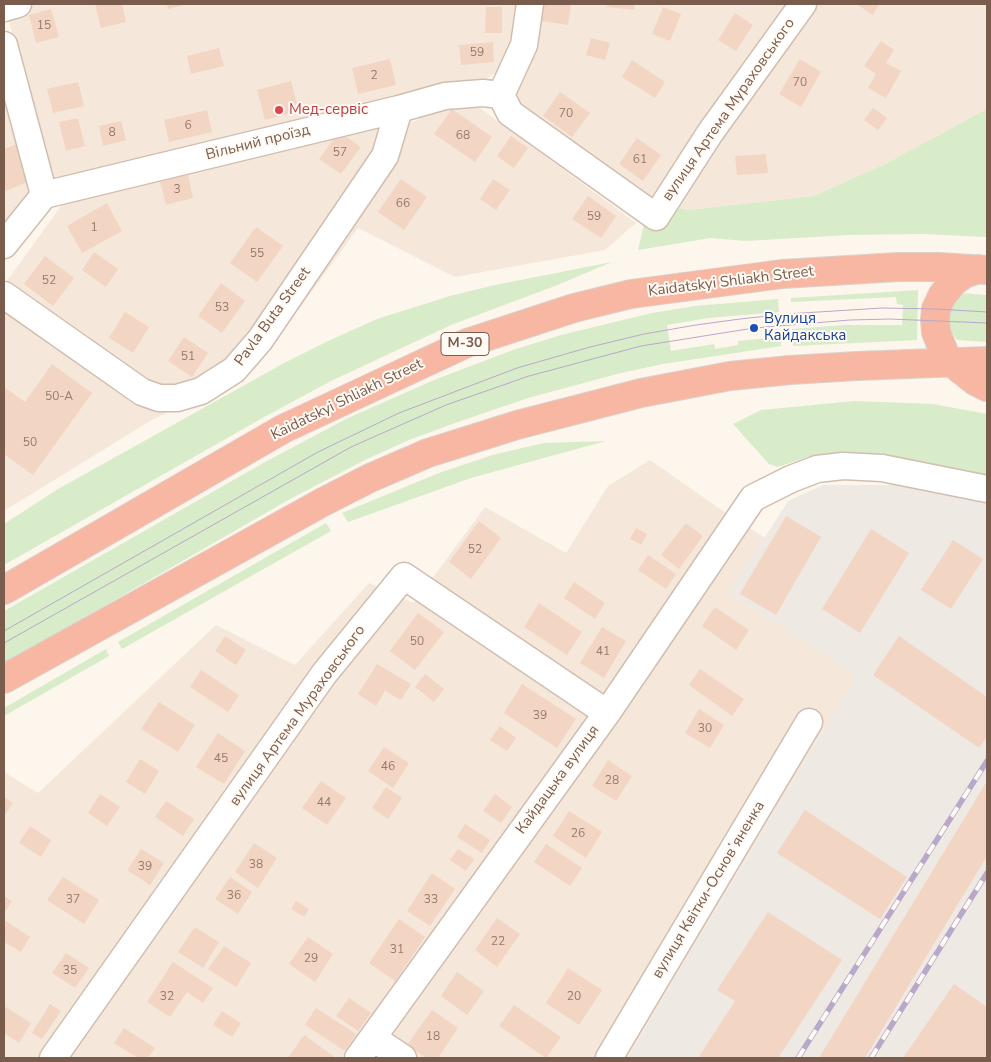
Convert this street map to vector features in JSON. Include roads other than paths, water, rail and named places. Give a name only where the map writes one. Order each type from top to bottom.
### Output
[{"type":"highway","name":"Kaidatskyi Shliakh Street","points":[[4,590],[283,429],[467,343],[565,311],[631,294],[782,274],[898,267],[983,270]]},
{"type":"highway","points":[[983,270],[964,274],[953,282],[942,296],[936,309],[936,332],[945,355],[950,361],[974,381],[987,387]]},
{"type":"highway","points":[[4,680],[323,502],[370,478],[428,453],[517,426],[641,393],[730,376],[790,370],[950,361],[987,361]]},
{"type":"street","points":[[4,8],[18,4]]},
{"type":"street","points":[[501,95],[524,45],[530,4]]},
{"type":"street","name":"вулиця Артема Мураховського","points":[[501,95],[510,113],[656,217],[710,133],[803,4]]},
{"type":"street","points":[[4,45],[44,195],[4,245]]},
{"type":"street","name":"Вільний проїзд","points":[[44,195],[445,96],[483,93],[501,95]]},
{"type":"street","name":"Pavla Buta Street","points":[[4,295],[142,392],[159,398],[177,398],[200,391],[234,370],[260,340],[385,156],[398,109]]},
{"type":"street","name":"Кайдацька вулиця","points":[[366,1048],[607,713],[753,498],[816,468],[842,466],[882,468],[987,489]]},
{"type":"street","name":"вулиця Артема Мураховського","points":[[52,1058],[324,674],[404,576],[607,713]]},
{"type":"street","name":"вулиця Квітки-Основʼяненка","points":[[609,1058],[809,722]]},
{"type":"street","points":[[366,1048],[403,1058]]},
{"type":"tram line","points":[[4,631],[318,452],[399,413],[517,368],[644,334],[740,319],[882,308],[987,312]]},
{"type":"tram line","points":[[4,643],[351,447],[446,405],[529,376],[641,346],[754,328],[850,320],[890,319],[987,323]]},
{"type":"railway","points":[[798,1058],[987,761]]},
{"type":"railway","points":[[871,1058],[987,873]]},
{"type":"place","name":"Мед-сервіс","points":[[279,110]]},
{"type":"place","name":"Вулиця Кайдакська","points":[[754,328]]}]
